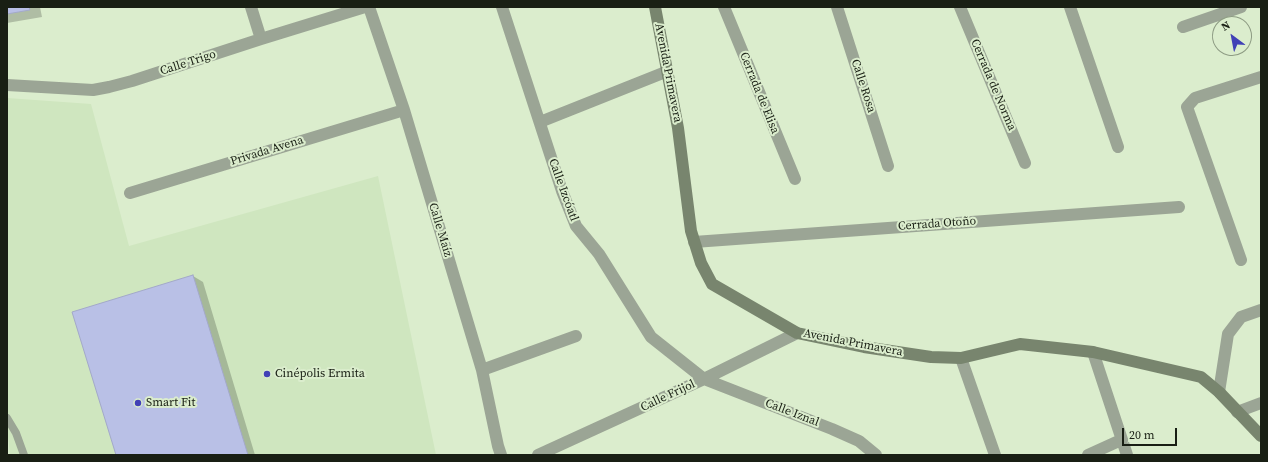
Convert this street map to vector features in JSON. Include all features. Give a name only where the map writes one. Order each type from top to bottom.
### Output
[{"type":"street","points":[[251,7],[261,39]]},
{"type":"street","name":"Calle Trigo","points":[[7,85],[93,90],[132,81],[365,7]]},
{"type":"street","name":"Calle Maíz","points":[[369,7],[404,110],[482,370],[501,455]]},
{"type":"street","name":"Calle Izcóatl","points":[[502,7],[562,191],[576,226],[599,254],[651,337],[704,379]]},
{"type":"street","name":"Avenida Primavera","points":[[655,7],[678,128],[691,231],[701,263],[712,284],[797,333],[864,348],[931,357],[961,358],[1020,344],[1093,352],[1201,377],[1219,392],[1261,436]]},
{"type":"street","name":"Cerrada de Elisa","points":[[724,7],[794,179]]},
{"type":"street","name":"Calle Rosa","points":[[837,7],[888,166]]},
{"type":"street","name":"Cerrada de Norma","points":[[960,7],[1025,163]]},
{"type":"street","points":[[1070,7],[1118,147]]},
{"type":"street","points":[[1183,27],[1241,7]]},
{"type":"street","points":[[540,122],[668,71]]},
{"type":"street","points":[[1241,260],[1187,107],[1195,98],[1261,78]]},
{"type":"street","name":"Privada Avena","points":[[130,193],[404,110]]},
{"type":"street","name":"Cerrada Otoño","points":[[694,242],[1179,207]]},
{"type":"street","points":[[1219,392],[1228,334],[1241,317],[1261,310]]},
{"type":"street","name":"Calle Frijol","points":[[538,455],[704,379],[797,333]]},
{"type":"street","points":[[482,370],[576,336]]},
{"type":"street","points":[[1093,352],[1127,455]]},
{"type":"street","points":[[961,358],[995,455]]},
{"type":"street","name":"Calle Iznal","points":[[704,379],[832,429],[859,441],[876,455]]},
{"type":"street","points":[[1237,412],[1261,403]]},
{"type":"street","points":[[1088,455],[1121,440]]},
{"type":"lane","points":[[7,418],[16,433],[24,455]]},
{"type":"shaded area","points":[[7,98],[91,104],[129,246],[378,176],[436,455],[10,455],[7,427]]},
{"type":"building","points":[[7,7],[29,7],[30,10],[7,14]]},
{"type":"building","points":[[193,275],[248,455],[116,455],[72,312]]},
{"type":"place","name":"Cinépolis Ermita","points":[[267,374]]},
{"type":"place","name":"Smart Fit","points":[[138,403]]}]
